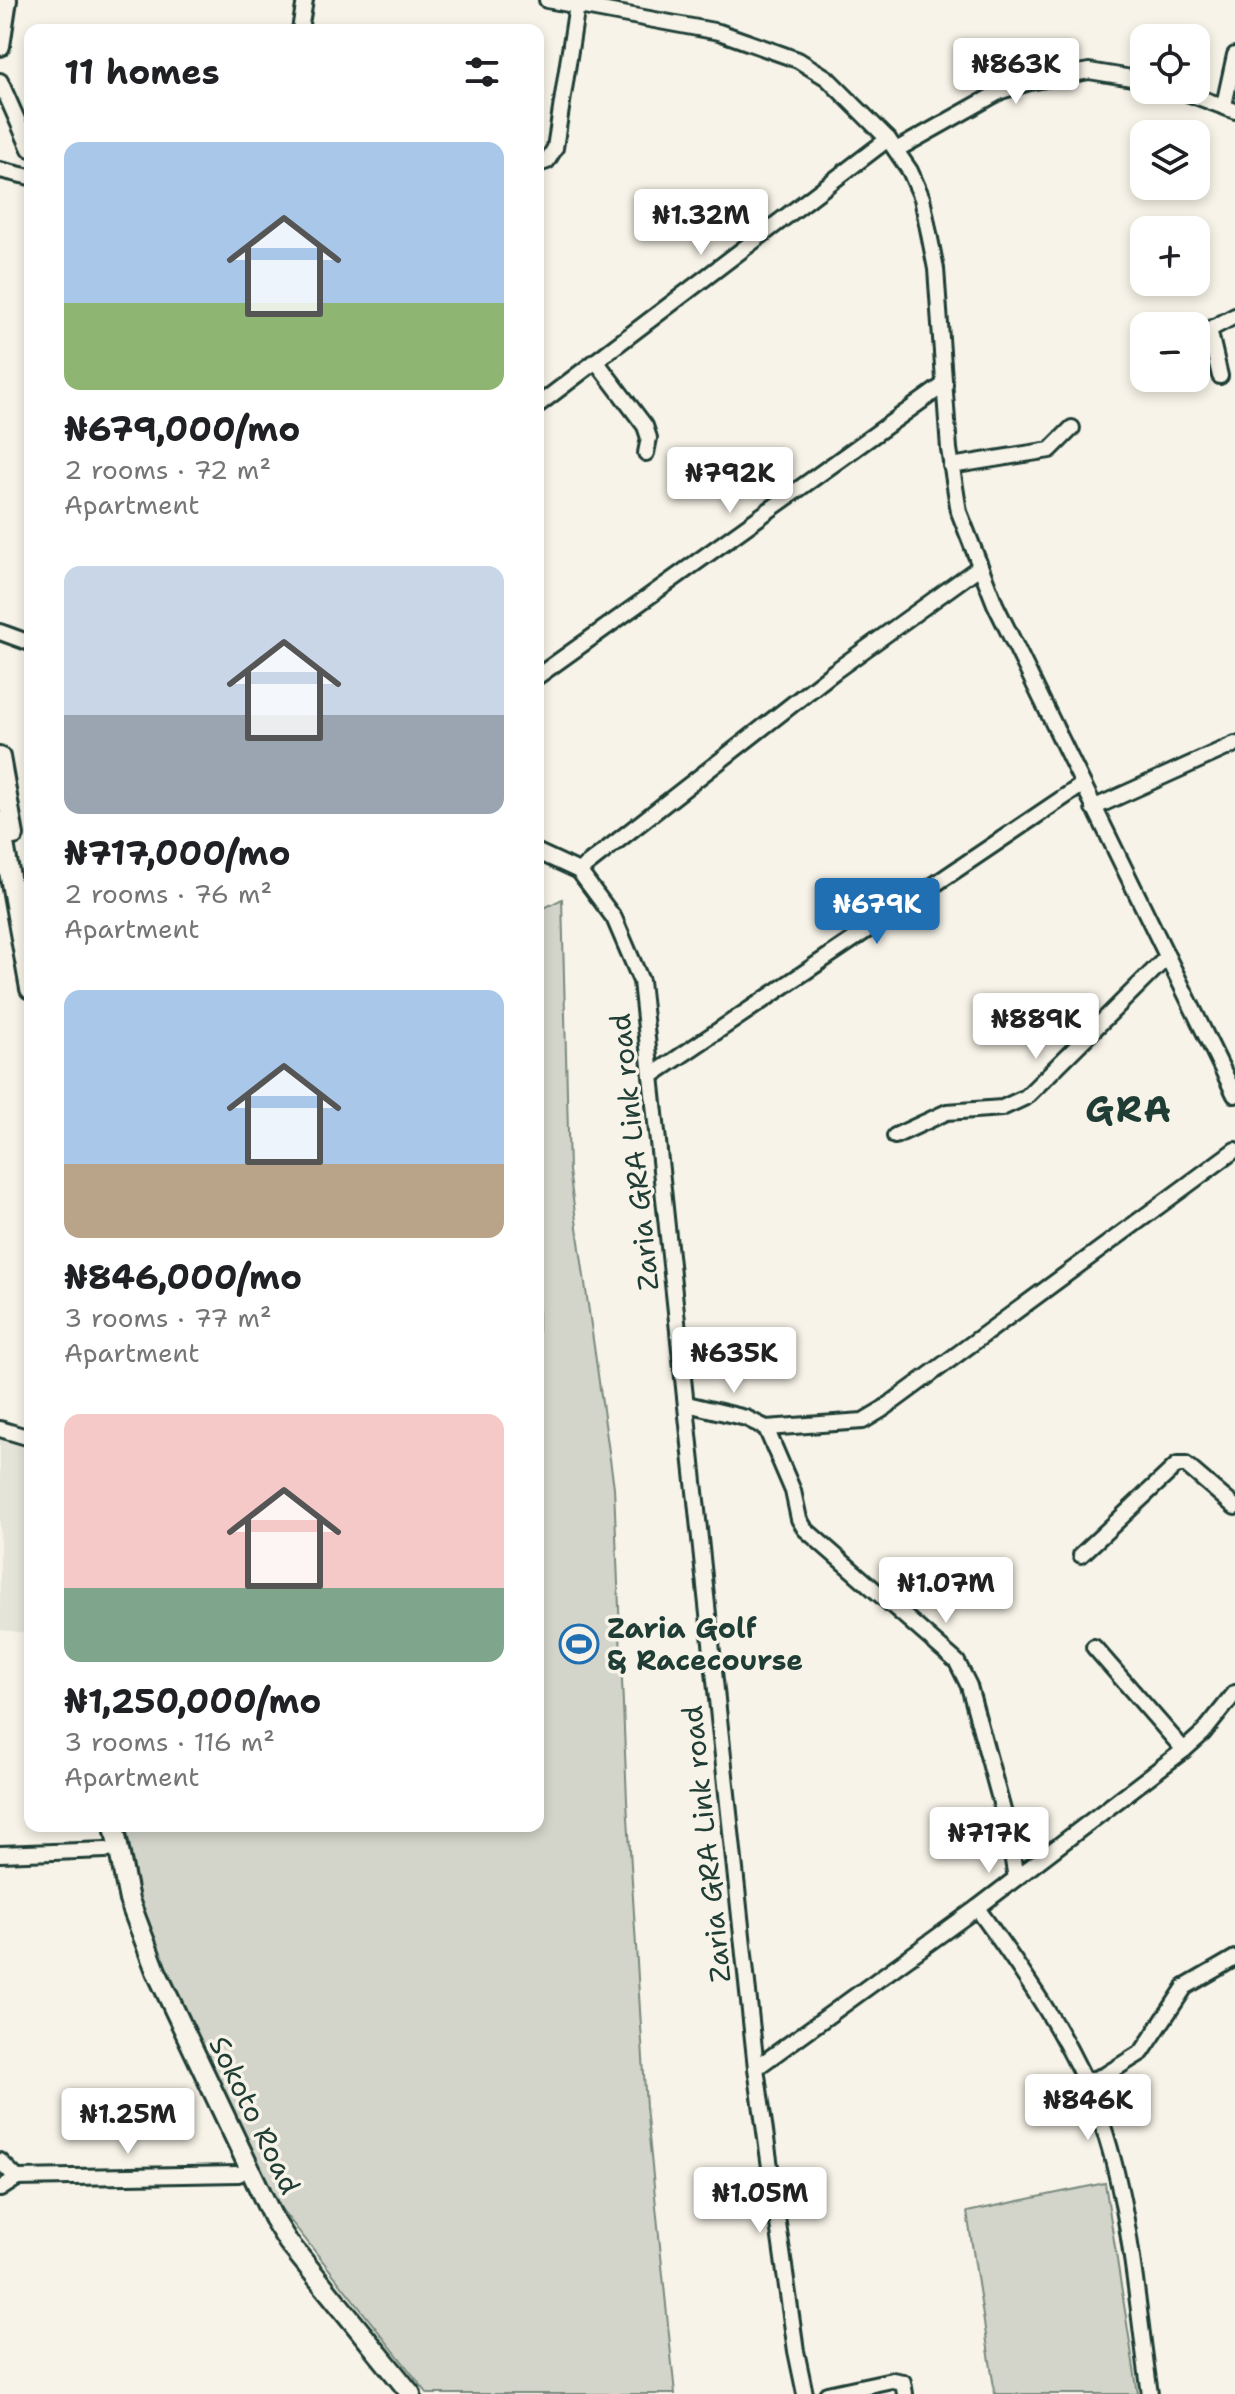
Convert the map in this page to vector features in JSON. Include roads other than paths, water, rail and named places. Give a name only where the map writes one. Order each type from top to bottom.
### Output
[{"type":"main road","points":[[0,46],[7,0]]},
{"type":"main road","points":[[0,757],[24,891]]},
{"type":"main road","points":[[0,821],[7,903],[24,967]]},
{"type":"main road","name":"Sokoto Road","points":[[104,1832],[118,1902],[145,1974],[239,2174],[278,2246],[397,2394]]},
{"type":"main road","name":"Sokoto Road","points":[[115,1832],[129,1900],[156,1971],[273,2218],[288,2242],[411,2394]]},
{"type":"street","points":[[301,24],[305,0]]},
{"type":"street","points":[[547,0],[719,32],[769,47],[827,78],[892,145],[922,198],[929,228],[951,466],[959,512],[978,568],[1235,1095]]},
{"type":"street","points":[[544,162],[555,148],[577,5]]},
{"type":"street","points":[[1210,101],[1230,108],[1235,55]]},
{"type":"street","points":[[544,400],[892,145],[1001,91],[1030,82],[1089,71],[1130,78]]},
{"type":"street","points":[[0,81],[24,135]]},
{"type":"street","points":[[0,170],[24,176]]},
{"type":"street","points":[[1220,376],[1210,333],[1212,328],[1235,316]]},
{"type":"street","points":[[596,361],[645,426],[649,438],[646,453]]},
{"type":"street","points":[[544,672],[945,384]]},
{"type":"street","points":[[951,466],[1050,450],[1072,428]]},
{"type":"street","points":[[579,871],[835,671],[978,568]]},
{"type":"street","points":[[0,632],[24,641]]},
{"type":"street","points":[[1093,808],[1235,744]]},
{"type":"street","points":[[651,1076],[1082,785]]},
{"type":"street","name":"Zaria GRA Link road","points":[[544,855],[579,871],[614,918],[641,981],[756,2068],[796,2351],[805,2394]]},
{"type":"street","points":[[895,1136],[947,1112],[1002,1108],[1026,1097],[1167,957]]},
{"type":"street","points":[[687,1404],[746,1418],[766,1428],[863,1421],[1235,1150]]},
{"type":"street","points":[[766,1428],[793,1491],[799,1519],[805,1529],[942,1647],[963,1674],[1007,1825],[1016,1878]]},
{"type":"street","points":[[0,1429],[24,1436]]},
{"type":"street","points":[[1081,1555],[1177,1465],[1186,1465],[1235,1507]]},
{"type":"street","points":[[1094,1647],[1184,1750]]},
{"type":"street","points":[[756,2068],[977,1908],[1184,1750],[1203,1733],[1235,1693]]},
{"type":"street","points":[[0,1854],[106,1850]]},
{"type":"street","points":[[977,1908],[1038,1995],[1097,2109],[1115,2169],[1150,2394]]},
{"type":"street","points":[[1083,2083],[1105,2075],[1142,2052],[1185,1987],[1235,1958]]},
{"type":"street","points":[[0,2161],[17,2178]]},
{"type":"street","points":[[0,2189],[17,2178],[239,2174]]},
{"type":"street","points":[[827,2394],[892,2380],[903,2382],[905,2394]]},
{"type":"place","name":"Zaria Golf & Racecourse","points":[[579,1644]]},
{"type":"district","name":"GRA","points":[[1129,1109]]}]
